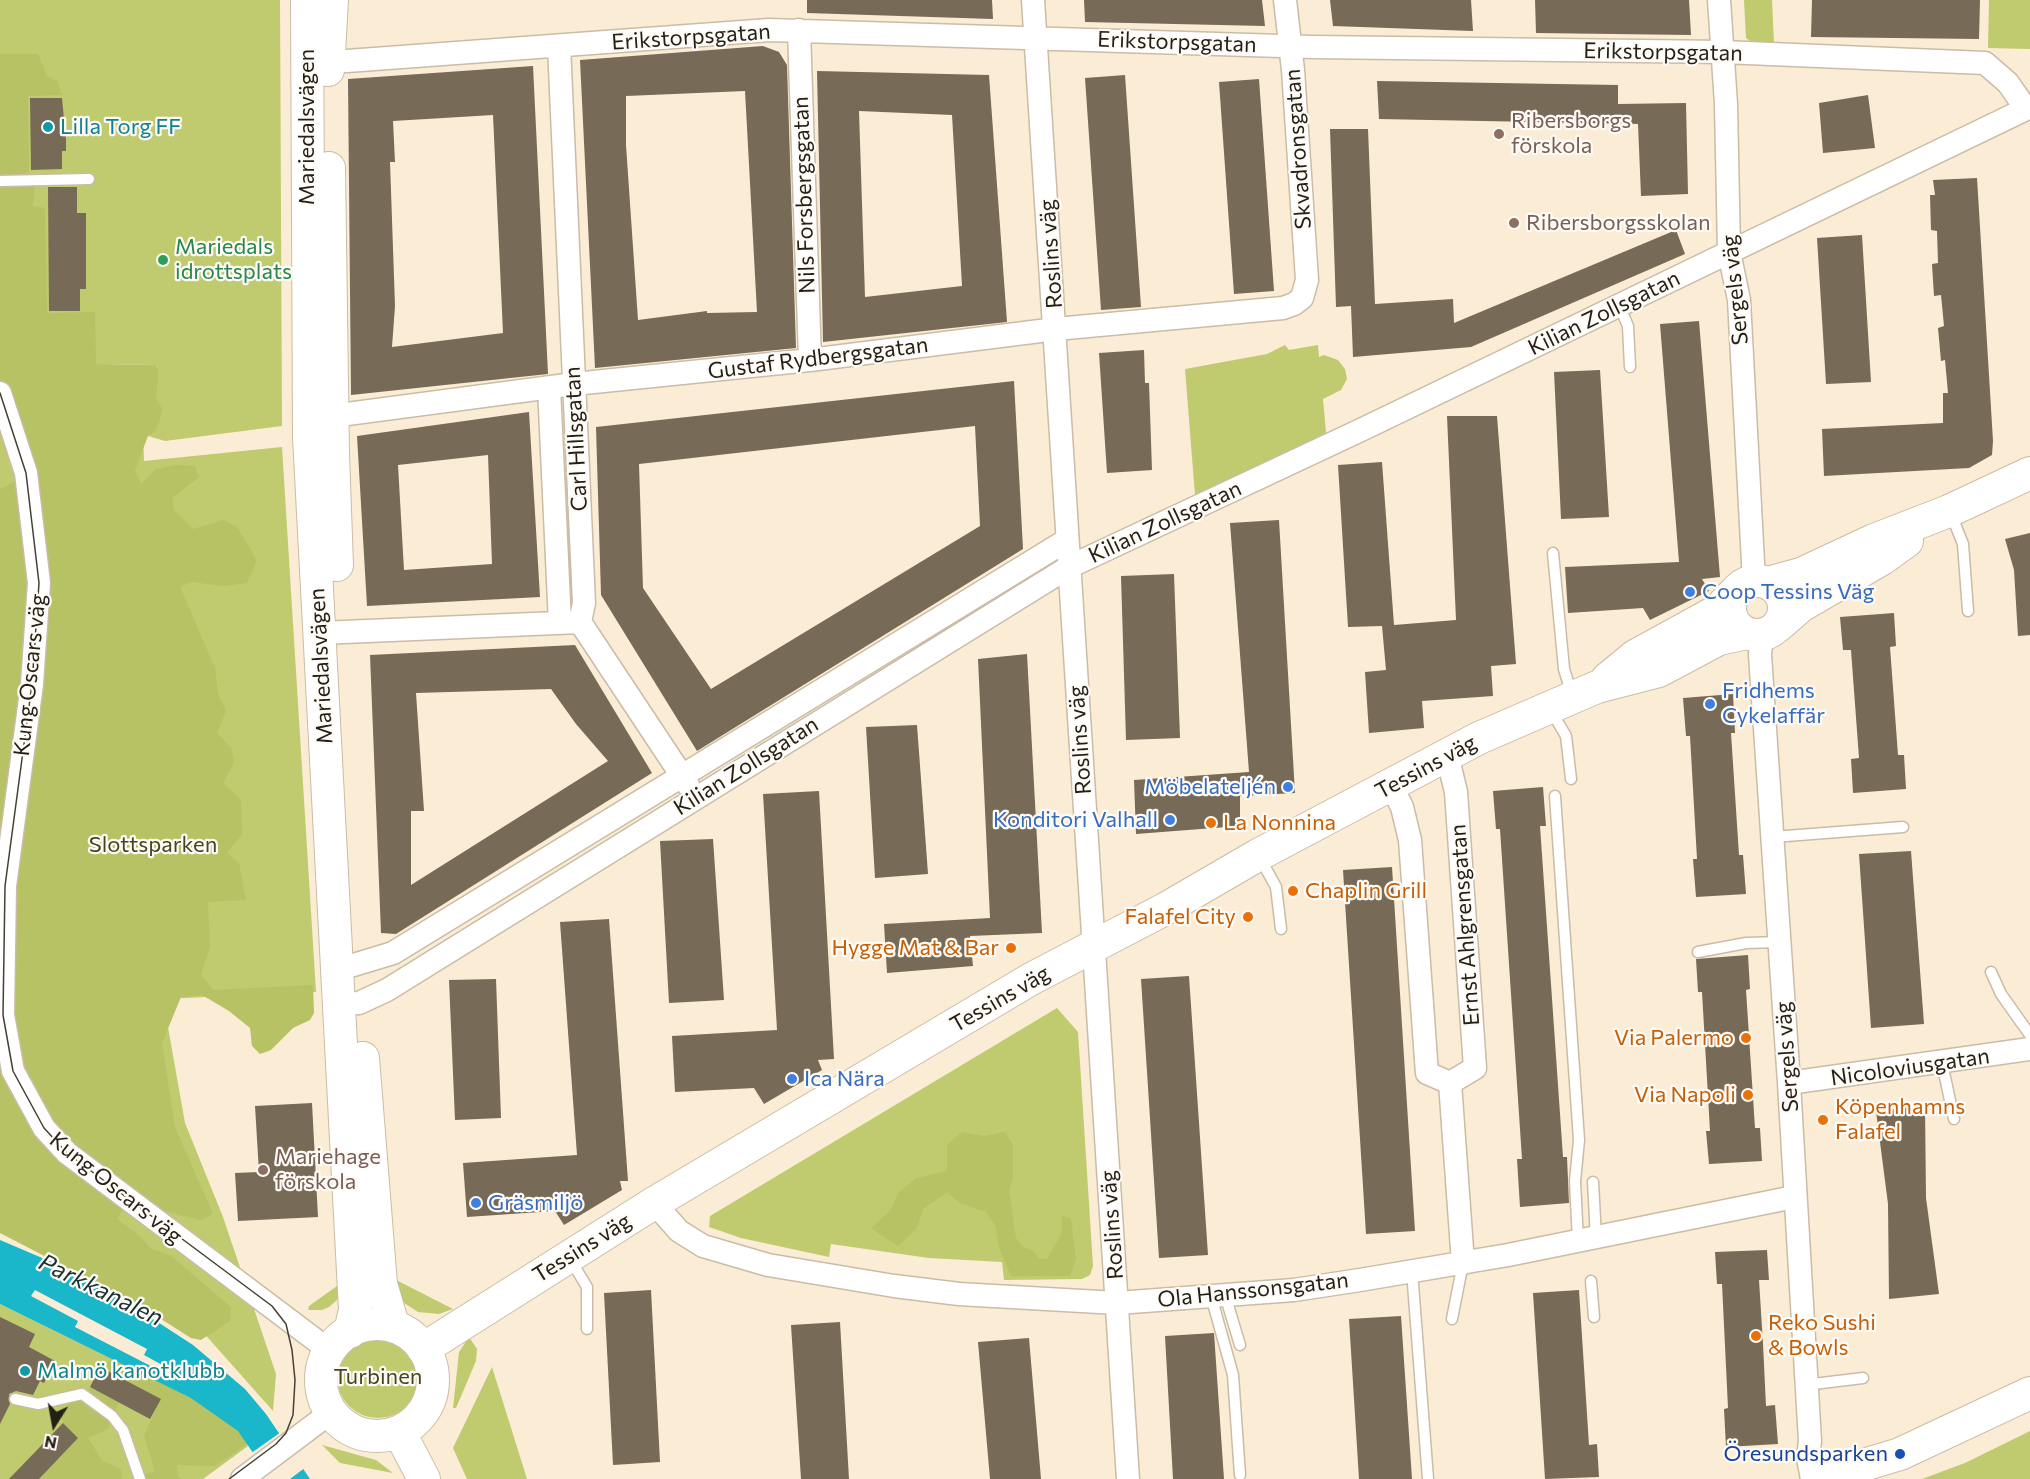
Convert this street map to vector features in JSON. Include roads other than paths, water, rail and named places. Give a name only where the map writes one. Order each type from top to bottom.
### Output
[{"type":"main road","name":"Mariedalsvägen","points":[[307,0],[317,60],[332,416],[330,633]]},
{"type":"main road","name":"Mariedalsvägen","points":[[330,1413],[321,1392],[321,1377],[355,1310],[348,968],[330,633],[308,399],[317,60],[332,0]]},
{"type":"main road","name":"Tessins väg","points":[[1574,698],[1635,656],[1717,611],[1752,586],[1801,574],[1875,540],[1949,511],[2030,473]]},
{"type":"main road","name":"Tessins väg","points":[[423,1349],[654,1203],[1093,946],[1165,909],[1258,855],[1479,738],[1574,698],[1659,671],[1719,639],[1762,631],[1882,559],[1949,511]]},
{"type":"main road","points":[[1752,586],[1782,597],[1784,607],[1762,631],[1733,620],[1730,611],[1752,586]]},
{"type":"main road","name":"Mariedalsvägen","points":[[349,1004],[381,1284],[393,1325]]},
{"type":"main road","points":[[330,1413],[354,1432],[370,1436],[400,1432],[422,1415],[433,1393],[432,1364],[416,1339],[393,1325],[377,1323],[340,1341]]},
{"type":"main road","points":[[1817,1479],[1900,1454],[2030,1393]]},
{"type":"main road","points":[[400,1432],[424,1479]]},
{"type":"street","name":"Roslins väg","points":[[1033,0],[1056,329],[1067,540],[1128,1479]]},
{"type":"street","name":"Skvadronsgatan","points":[[1285,0],[1291,46],[1307,280],[1302,298]]},
{"type":"street","name":"Sergels väg","points":[[1719,0],[1723,52],[1729,252],[1738,300],[1752,586]]},
{"type":"street","name":"Erikstorpsgatan","points":[[317,60],[346,61],[799,30],[1291,46],[1723,52],[1985,63],[2008,82],[2028,108]]},
{"type":"street","name":"Nils Forsbergsgatan","points":[[799,30],[810,360]]},
{"type":"street","name":"Carl Hillsgatan","points":[[560,46],[584,603],[570,622]]},
{"type":"street","name":"Kilian Zollsgatan","points":[[349,1004],[387,990],[1069,567],[2028,108]]},
{"type":"street","name":"Gustaf Rydbergsgatan","points":[[332,416],[574,384],[810,360],[1056,329],[1283,308],[1302,298]]},
{"type":"street","name":"Carl Hillsgatan","points":[[549,388],[570,622]]},
{"type":"street","name":"Kung Oscars väg","points":[[0,393],[26,473],[39,583],[32,684],[5,886],[3,1015],[13,1071],[44,1128],[67,1153],[340,1341]]},
{"type":"street","name":"Kilian Zollsgatan","points":[[348,968],[393,953],[681,774],[1067,540]]},
{"type":"street","points":[[330,633],[570,622],[696,797]]},
{"type":"street","name":"Sergels väg","points":[[1762,631],[1760,654],[1790,1083],[1794,1197],[1812,1479]]},
{"type":"street","name":"Ernst Ahlgrensgatan","points":[[1447,755],[1456,792],[1474,1068],[1450,1083]]},
{"type":"street","points":[[1391,785],[1402,807],[1410,840],[1427,1073],[1450,1083],[1463,1263]]},
{"type":"street","name":"Nicoloviusgatan","points":[[1790,1083],[2030,1049]]},
{"type":"street","name":"Ola Hanssonsgatan","points":[[654,1203],[679,1231],[703,1246],[768,1265],[873,1283],[959,1294],[1117,1303],[1294,1290],[1463,1263],[1587,1240],[1794,1197]]},
{"type":"street","points":[[247,1475],[330,1413]]},
{"type":"lane","points":[[0,181],[89,179]]},
{"type":"lane","points":[[1619,305],[1628,326],[1630,367]]},
{"type":"lane","points":[[1949,511],[1963,544],[1968,611]]},
{"type":"lane","points":[[1553,553],[1564,669],[1574,698],[1566,736],[1571,779]]},
{"type":"lane","points":[[1555,796],[1578,1140],[1575,1181],[1587,1240]]},
{"type":"lane","points":[[1773,837],[1903,827]]},
{"type":"lane","points":[[1258,855],[1275,887],[1281,929]]},
{"type":"lane","points":[[1698,952],[1746,943],[1780,942]]},
{"type":"lane","points":[[1991,972],[2001,994],[2030,1035]]},
{"type":"lane","points":[[1942,1062],[1954,1119]]},
{"type":"lane","points":[[1587,1240],[1593,1182]]},
{"type":"lane","points":[[568,1256],[587,1287],[587,1329]]},
{"type":"lane","points":[[1452,1319],[1463,1263]]},
{"type":"lane","points":[[1412,1271],[1428,1479]]},
{"type":"lane","points":[[1591,1281],[1594,1317]]},
{"type":"lane","points":[[1218,1295],[1240,1345]]},
{"type":"lane","points":[[1218,1295],[1233,1375],[1240,1475]]},
{"type":"lane","points":[[1805,1385],[1863,1378]]},
{"type":"lane","points":[[15,1399],[38,1404],[82,1394],[112,1416],[123,1430],[140,1479]]},
{"type":"water","name":"Parkkanalen","points":[[0,1240],[54,1263],[136,1308],[193,1345],[245,1389],[266,1414],[310,1479],[271,1479],[238,1431],[191,1398],[0,1304]]},
{"type":"tram line","points":[[0,393],[26,473],[39,583],[32,684],[5,886],[3,1015],[13,1071],[44,1128],[67,1153],[272,1306],[286,1324],[295,1380],[293,1415],[286,1433],[276,1444],[229,1479]]},
{"type":"place","name":"Lilla Torg FF","points":[[48,127]]},
{"type":"place","name":"Ribersborgs förskola","points":[[1499,134]]},
{"type":"place","name":"Ribersborgsskolan","points":[[1514,223]]},
{"type":"place","name":"Mariedals idrottsplats","points":[[163,260]]},
{"type":"place","name":"Coop Tessins Väg","points":[[1690,592]]},
{"type":"place","name":"Fridhems Cykelaffär","points":[[1710,704]]},
{"type":"place","name":"Möbelateljén","points":[[1288,787]]},
{"type":"place","name":"Konditori Valhall","points":[[1170,820]]},
{"type":"place","name":"La Nonnina","points":[[1211,823]]},
{"type":"place","name":"Chaplin Grill","points":[[1293,891]]},
{"type":"place","name":"Falafel City","points":[[1248,917]]},
{"type":"place","name":"Hygge Mat & Bar","points":[[1011,948]]},
{"type":"place","name":"Via Palermo","points":[[1746,1038]]},
{"type":"place","name":"Ica Nära","points":[[792,1079]]},
{"type":"place","name":"Via Napoli","points":[[1748,1095]]},
{"type":"place","name":"Köpenhamns Falafel","points":[[1823,1120]]},
{"type":"place","name":"Mariehage förskola","points":[[263,1170]]},
{"type":"place","name":"Gräsmiljö","points":[[476,1203]]},
{"type":"place","name":"Reko Sushi & Bowls","points":[[1756,1336]]},
{"type":"place","name":"Malmö kanotklubb","points":[[25,1371]]},
{"type":"place","name":"Öresundsparken","points":[[1900,1454]]},
{"type":"park label","name":"Slottsparken","points":[[153,845]]},
{"type":"park label","name":"Turbinen","points":[[378,1377]]}]
